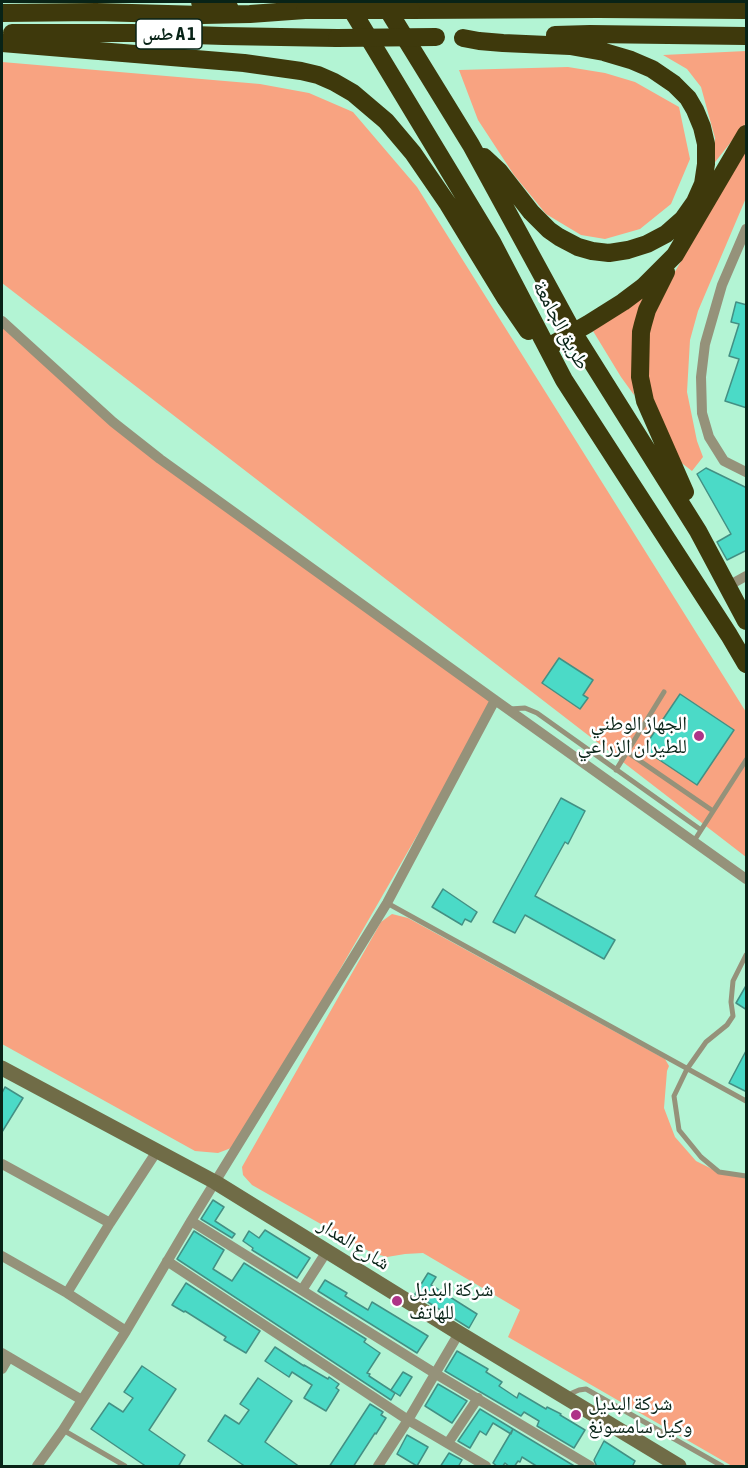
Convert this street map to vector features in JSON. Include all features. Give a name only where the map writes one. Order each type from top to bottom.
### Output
[{"type":"highway","points":[[200,2],[214,3],[250,14]]},
{"type":"highway","name":"طريق الجامعة","points":[[347,2],[492,242],[564,380],[747,664]]},
{"type":"highway","name":"طريق الجامعة","points":[[383,2],[471,145],[573,333],[698,531],[747,621]]},
{"type":"highway","points":[[2,13],[96,12],[203,15],[305,10],[747,10]]},
{"type":"highway","name":"طس A 1","points":[[2,34],[132,33],[338,38],[463,38]]},
{"type":"highway","points":[[463,38],[590,34],[747,36]]},
{"type":"highway","points":[[463,38],[503,43],[570,46],[613,55],[652,69],[674,84],[688,98],[695,110],[702,127],[706,164],[703,184],[694,202],[683,219],[666,234],[647,244],[628,250],[592,251],[578,247],[549,230],[531,212],[499,171],[471,145]]},
{"type":"highway","points":[[2,43],[285,68],[318,75],[353,93],[386,121],[413,153],[448,204],[506,299],[564,380]]},
{"type":"highway","points":[[698,531],[686,495],[645,401],[640,378],[641,333],[657,289],[675,255],[747,134]]},
{"type":"highway","points":[[548,346],[623,302],[643,287],[675,255]]},
{"type":"street","points":[[747,229],[722,285],[705,344],[701,377],[702,413],[709,437],[724,461],[747,472]]},
{"type":"street","points":[[2,321],[112,422],[152,453],[747,879]]},
{"type":"street","points":[[728,586],[747,576]]},
{"type":"street","points":[[37,1467],[126,1331],[387,903],[495,700]]},
{"type":"street","name":"شارع المدار","points":[[2,1068],[215,1182],[679,1467]]},
{"type":"street","points":[[67,1293],[157,1151]]},
{"type":"street","points":[[2,1164],[110,1223]]},
{"type":"street","points":[[191,1221],[590,1467]]},
{"type":"street","points":[[302,1290],[327,1251]]},
{"type":"street","points":[[2,1256],[67,1293],[126,1331]]},
{"type":"street","points":[[167,1261],[408,1420],[486,1467]]},
{"type":"street","points":[[378,1467],[459,1333]]},
{"type":"street","points":[[2,1369],[5,1355],[82,1400]]},
{"type":"street","points":[[448,1443],[478,1398]]},
{"type":"lane","points":[[616,770],[664,692]]},
{"type":"lane","points":[[507,709],[525,708],[537,713],[701,830]]},
{"type":"lane","points":[[627,752],[713,812]]},
{"type":"lane","points":[[694,841],[747,760]]},
{"type":"lane","points":[[387,903],[747,1101]]},
{"type":"lane","points":[[747,955],[733,981],[731,1002],[733,1016],[728,1025],[706,1042],[687,1069],[674,1096],[679,1130],[700,1157],[719,1172],[747,1176]]},
{"type":"lane","points":[[568,1399],[572,1393],[586,1389],[722,1467]]},
{"type":"lane","points":[[63,1430],[125,1467]]},
{"type":"shaded area","points":[[746,51],[746,123],[712,166],[715,138],[701,87],[687,69],[663,55]]},
{"type":"shaded area","points":[[2,62],[260,84],[309,93],[353,112],[417,187],[746,712],[746,857],[2,283]]},
{"type":"shaded area","points":[[568,67],[605,73],[635,82],[679,107],[690,159],[671,204],[640,229],[605,239],[581,235],[546,214],[514,175],[478,120],[459,70]]},
{"type":"shaded area","points":[[746,142],[746,198],[698,311],[690,340],[687,392],[697,441],[703,457],[692,471],[670,454],[652,410],[644,356],[656,304],[714,205]]},
{"type":"shaded area","points":[[650,289],[632,367],[634,395],[593,331]]},
{"type":"shaded area","points":[[2,321],[113,422],[495,700],[239,1145],[218,1153],[195,1151],[2,1044]]},
{"type":"shaded area","points":[[392,914],[408,918],[665,1059],[669,1066],[664,1108],[675,1137],[696,1161],[720,1173],[746,1177],[746,1466],[732,1466],[508,1337],[520,1310],[423,1253],[387,1257],[372,1253],[252,1185],[243,1175],[242,1167],[381,922]]},
{"type":"building","points":[[736,302],[747,305],[747,408],[725,401],[739,359],[729,356],[739,324],[731,322]]},
{"type":"building","points":[[706,468],[747,488],[747,550],[727,560],[717,542],[731,534],[697,474]]},
{"type":"building","points":[[559,658],[593,680],[583,695],[588,698],[580,709],[542,683]]},
{"type":"building","points":[[680,694],[734,730],[697,785],[643,749]]},
{"type":"building","points":[[561,798],[585,811],[568,844],[565,842],[535,896],[615,940],[604,959],[525,915],[515,933],[493,922]]},
{"type":"building","points":[[443,889],[477,912],[471,922],[465,919],[462,925],[432,907]]},
{"type":"building","points":[[747,984],[747,1010],[736,1003]]},
{"type":"building","points":[[747,1049],[747,1092],[729,1083]]},
{"type":"building","points":[[5,1087],[23,1098],[2,1132],[2,1093]]},
{"type":"building","points":[[213,1200],[224,1207],[215,1221],[235,1234],[232,1238],[201,1219]]},
{"type":"building","points":[[265,1230],[310,1258],[297,1278],[252,1250],[253,1248],[243,1241],[249,1231],[259,1238]]},
{"type":"building","points":[[194,1231],[224,1250],[213,1269],[232,1281],[244,1263],[366,1339],[364,1342],[380,1353],[367,1373],[395,1393],[391,1400],[177,1259]]},
{"type":"building","points":[[428,1273],[436,1277],[431,1285],[477,1314],[469,1328],[415,1294]]},
{"type":"building","points":[[325,1280],[347,1293],[345,1296],[368,1310],[372,1302],[428,1336],[417,1353],[318,1291]]},
{"type":"building","points":[[186,1283],[260,1331],[246,1353],[224,1340],[226,1337],[172,1305]]},
{"type":"building","points":[[275,1347],[304,1366],[339,1384],[336,1388],[339,1390],[326,1411],[304,1398],[312,1385],[292,1372],[289,1377],[265,1361]]},
{"type":"building","points":[[457,1351],[488,1369],[486,1372],[502,1382],[499,1386],[517,1398],[519,1393],[546,1409],[547,1407],[561,1414],[585,1430],[574,1448],[537,1426],[539,1421],[524,1412],[521,1416],[445,1371]]},
{"type":"building","points":[[142,1366],[176,1389],[149,1430],[185,1455],[178,1467],[147,1467],[91,1429],[109,1403],[123,1412],[133,1398],[124,1392]]},
{"type":"building","points":[[403,1372],[412,1377],[400,1396],[391,1390]]},
{"type":"building","points":[[258,1378],[292,1401],[265,1442],[300,1467],[246,1467],[208,1441],[225,1415],[239,1424],[249,1410],[240,1404]]},
{"type":"building","points":[[438,1384],[467,1401],[452,1423],[425,1406]]},
{"type":"building","points":[[370,1404],[383,1412],[381,1415],[386,1418],[376,1434],[353,1467],[329,1467]]},
{"type":"building","points":[[480,1409],[513,1429],[511,1434],[493,1423],[486,1435],[480,1431],[470,1448],[458,1441]]},
{"type":"building","points":[[513,1429],[576,1467],[538,1467],[522,1457],[514,1467],[505,1463],[502,1467],[498,1467],[493,1463]]},
{"type":"building","points":[[407,1435],[428,1447],[417,1466],[397,1454]]},
{"type":"building","points":[[604,1441],[635,1461],[632,1467],[597,1467],[594,1460]]},
{"type":"building","points":[[449,1453],[462,1460],[458,1467],[440,1467]]},
{"type":"place","name":"الجهاز الوطني للطيران الزراعي","points":[[699,736]]},
{"type":"place","name":"شركة البديل للهاتف","points":[[397,1301]]},
{"type":"place","name":"شركة البديل وكيل سامسونغ","points":[[576,1415]]}]
